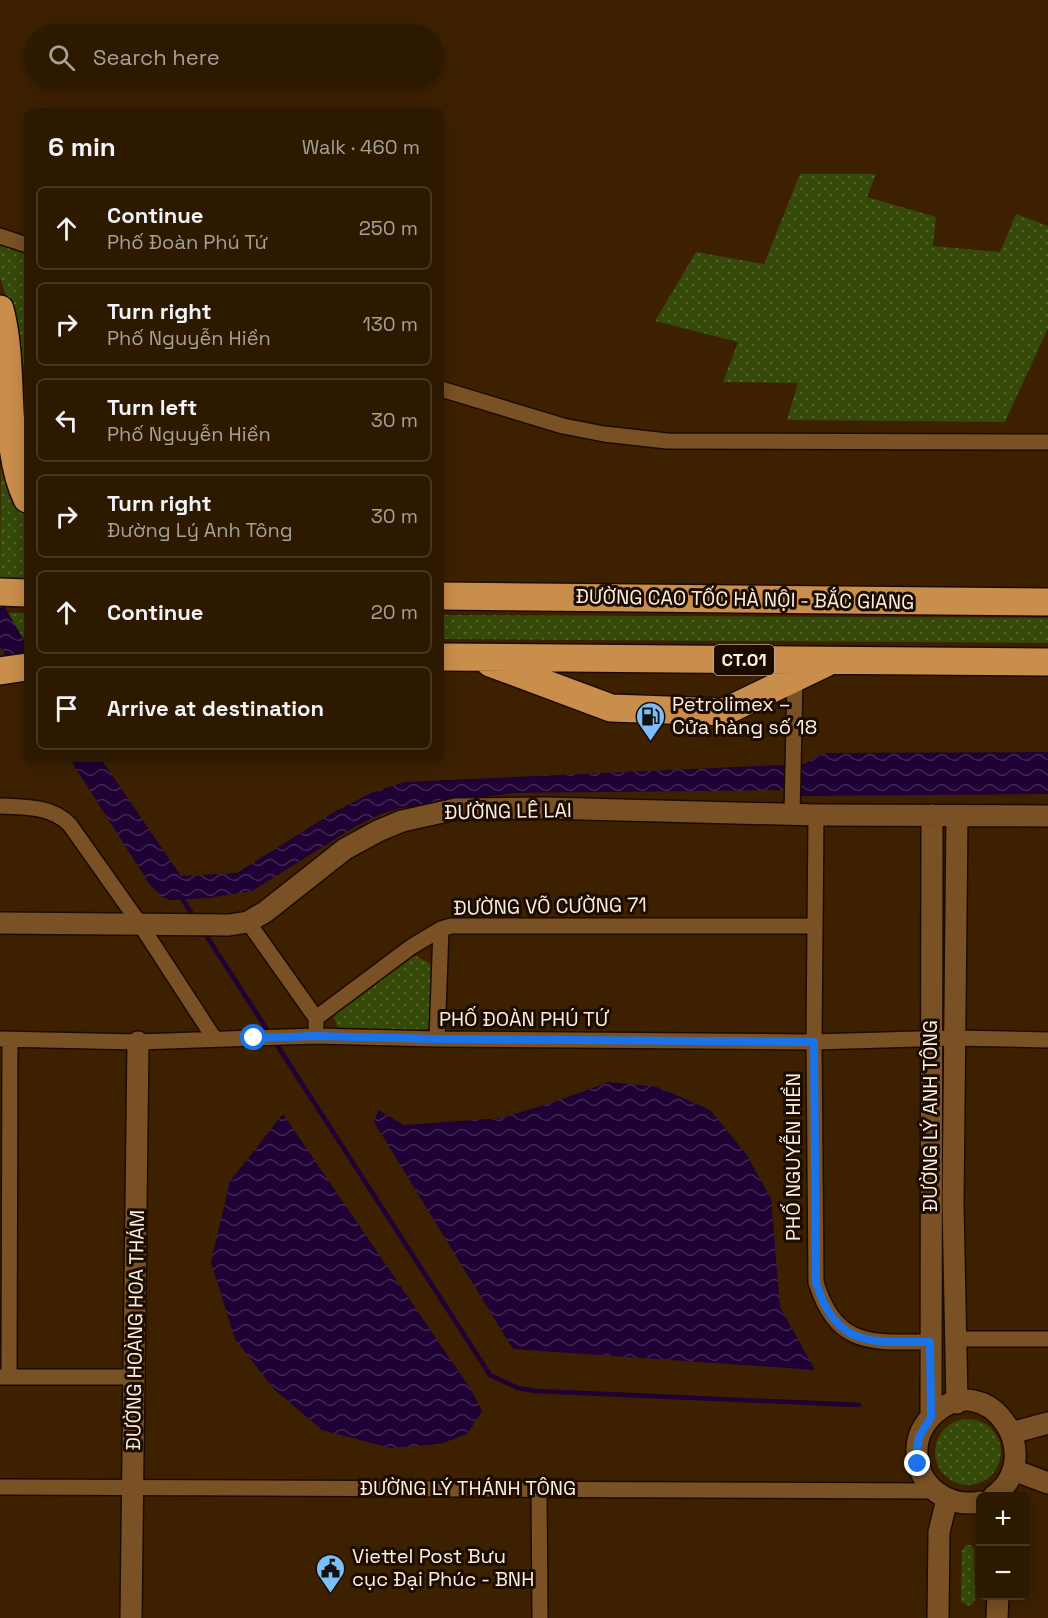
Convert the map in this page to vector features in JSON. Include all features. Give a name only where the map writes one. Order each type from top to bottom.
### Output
[{"type":"highway","points":[[0,309],[7,343],[13,447],[17,471],[24,491]]},
{"type":"highway","points":[[12,421],[18,393],[24,378]]},
{"type":"highway","points":[[444,583],[464,583],[535,597]]},
{"type":"highway","points":[[0,592],[24,593]]},
{"type":"highway","name":"ĐƯỜNG CAO TỐC HÀ NỘI - BẮC GIANG","points":[[444,596],[1048,602]]},
{"type":"highway","points":[[0,653],[24,653]]},
{"type":"highway","name":"CT.01","points":[[444,657],[1048,662]]},
{"type":"highway","points":[[475,657],[611,708],[724,712],[832,660]]},
{"type":"highway","points":[[0,671],[24,667]]},
{"type":"street","points":[[0,236],[24,244]]},
{"type":"street","points":[[444,390],[563,426],[604,434],[667,441],[1048,442]]},
{"type":"street","points":[[792,814],[795,678]]},
{"type":"street","points":[[0,806],[41,809],[63,818],[140,924],[214,1038]]},
{"type":"street","name":"ĐƯỜNG LÊ LAI","points":[[238,923],[265,912],[345,849],[394,824],[456,809],[534,808],[816,815],[1048,816]]},
{"type":"street","name":"PHỐ NGUYỄN HIỀN","points":[[816,815],[814,1042],[815,1273],[818,1287],[837,1324],[852,1335],[874,1341],[930,1342]]},
{"type":"street","name":"ĐƯỜNG LÝ ANH TÔNG","points":[[931,1417],[932,815]]},
{"type":"street","name":"ĐƯỜNG LÝ ANH TÔNG","points":[[957,816],[953,1038],[953,1204],[957,1403]]},
{"type":"street","points":[[0,923],[238,923],[316,1018],[308,1037]]},
{"type":"street","name":"ĐƯỜNG VÕ CƯỜNG 71","points":[[316,1018],[411,947],[441,929],[451,926],[814,926]]},
{"type":"street","points":[[437,1039],[441,929]]},
{"type":"street","name":"PHỐ ĐOÀN PHÚ TỨ","points":[[5,1040],[138,1041],[308,1037],[814,1042],[953,1038],[1048,1041]]},
{"type":"street","points":[[5,1040],[4,1377],[134,1377]]},
{"type":"street","name":"ĐƯỜNG HOÀNG HOA THÁM","points":[[131,1618],[138,1041]]},
{"type":"street","points":[[930,1203],[953,1204]]},
{"type":"street","points":[[955,1339],[1048,1339]]},
{"type":"street","points":[[976,1503],[967,1504],[941,1495],[923,1477],[917,1455],[919,1437],[931,1417],[942,1408],[957,1403],[975,1402],[992,1407],[1005,1418],[1015,1432],[1019,1448],[1016,1471],[1008,1486],[1000,1492]]},
{"type":"street","points":[[1015,1432],[1048,1423]]},
{"type":"street","points":[[1016,1471],[1048,1483]]},
{"type":"street","name":"ĐƯỜNG LÝ THÁNH TÔNG","points":[[0,1487],[539,1488],[941,1495]]},
{"type":"street","points":[[539,1488],[540,1618]]},
{"type":"street","points":[[938,1618],[941,1495]]},
{"type":"street","points":[[997,1618],[998,1600]]},
{"type":"green space","points":[[800,174],[876,174],[867,197],[936,217],[933,246],[1000,252],[1016,214],[1048,226],[1048,328],[1005,422],[787,420],[798,383],[723,382],[738,342],[655,321],[696,252],[764,264]]},
{"type":"green space","points":[[0,243],[24,251],[23,366],[21,366],[8,301],[0,278]]},
{"type":"green space","points":[[1,452],[24,509],[24,588],[0,587]]},
{"type":"green space","points":[[0,613],[24,613],[24,637],[0,637]]},
{"type":"green space","points":[[444,615],[1048,618],[1048,643],[444,639]]},
{"type":"green space","points":[[416,956],[429,963],[433,971],[431,1027],[423,1031],[416,1031],[342,1030],[337,1027],[334,1017],[339,1010],[408,958]]},
{"type":"green space","points":[[961,1419],[975,1419],[987,1424],[996,1433],[1001,1452],[999,1465],[992,1476],[975,1485],[961,1485],[949,1480],[940,1471],[935,1459],[935,1445],[940,1433],[949,1424]]},
{"type":"green space","points":[[966,1545],[971,1545],[974,1549],[975,1600],[968,1606],[961,1601],[962,1551]]},
{"type":"water","points":[[0,599],[24,640],[24,686],[0,647]]},
{"type":"water","points":[[1048,752],[1048,794],[800,796],[783,790],[513,793],[401,808],[381,814],[356,826],[252,891],[209,898],[170,900],[162,897],[150,885],[72,762],[103,762],[181,876],[237,873],[334,812],[371,793],[404,782],[805,764],[827,753]]},
{"type":"water","points":[[609,1082],[658,1087],[710,1110],[747,1155],[771,1199],[780,1307],[815,1370],[513,1349],[374,1122],[378,1110],[404,1125],[501,1118]]},
{"type":"water","points":[[283,1114],[470,1388],[482,1411],[467,1434],[440,1444],[391,1448],[322,1430],[274,1389],[235,1339],[211,1262],[230,1181]]},
{"type":"waterway","points":[[179,894],[194,917]]},
{"type":"waterway","points":[[204,932],[490,1375],[518,1388],[536,1391],[859,1405]]},
{"type":"place","name":"Petrolimex – Cửa hàng số 18","points":[[651,742]]},
{"type":"place","name":"Viettel Post Bưu cục Đại Phúc - BNH","points":[[331,1594]]},
{"type":"route","points":[[254,1038],[315,1036],[814,1042],[816,1282],[837,1324],[852,1335],[874,1341],[930,1342],[931,1417],[919,1437],[918,1464]]}]
